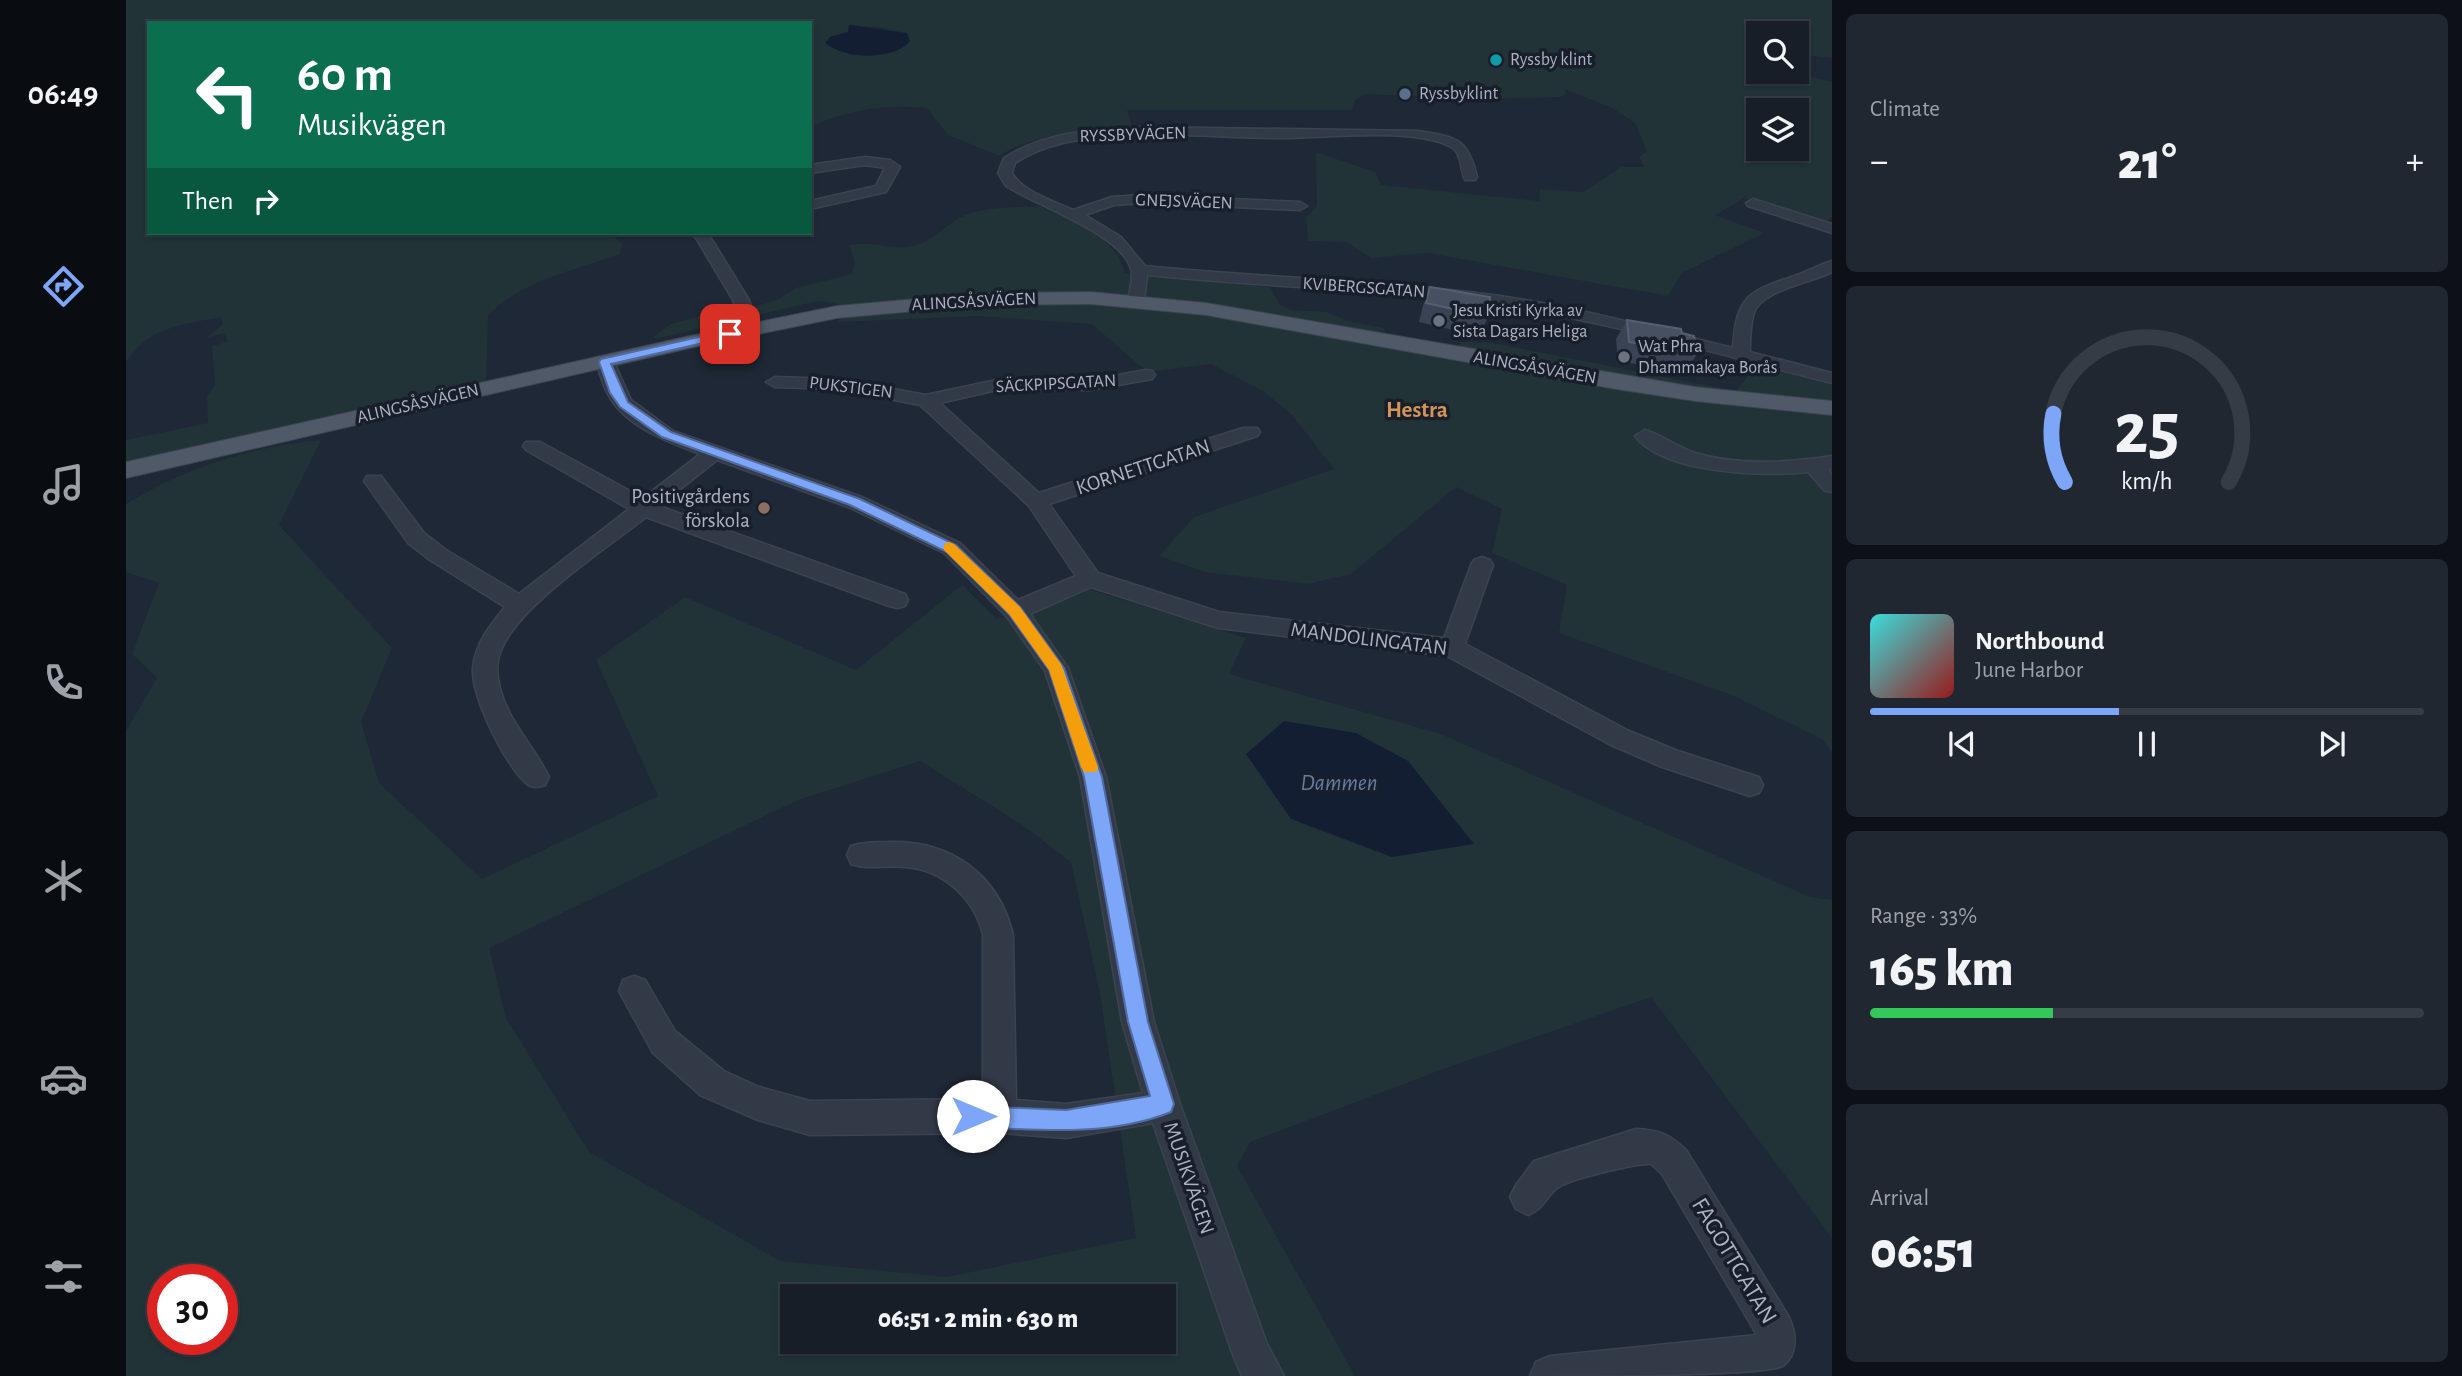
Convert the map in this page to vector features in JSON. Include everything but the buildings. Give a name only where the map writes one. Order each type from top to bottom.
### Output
[{"type":"main road","name":"ALINGSÅSVÄGEN","points":[[126,470],[836,312],[935,302],[1048,298],[1136,301],[1258,316],[1486,360],[1695,394],[1832,408]]},
{"type":"street","name":"RYSSBYVÄGEN","points":[[1140,271],[1136,262],[1111,238],[1011,183],[1005,173],[1009,161],[1046,143],[1115,132],[1351,132],[1427,137],[1451,142],[1464,150],[1471,177]]},
{"type":"street","points":[[812,169],[867,161],[886,163],[893,167],[881,189],[812,205]]},
{"type":"street","name":"GNEJSVÄGEN","points":[[1071,215],[1112,201],[1142,199],[1300,206]]},
{"type":"street","points":[[1753,203],[1832,229]]},
{"type":"street","points":[[703,235],[741,300],[750,330]]},
{"type":"street","points":[[1741,355],[1746,309],[1758,296],[1832,266]]},
{"type":"street","points":[[1136,301],[1140,271]]},
{"type":"street","name":"KVIBERGSGATAN","points":[[1140,271],[1399,289],[1490,299],[1565,312],[1832,378]]},
{"type":"street","name":"MUSIKVÄGEN","points":[[605,362],[616,393],[624,404],[666,435],[855,502],[951,548],[1014,611],[1056,668],[1093,777],[1138,1022],[1163,1104],[1252,1355],[1264,1376]]},
{"type":"street","name":"SÄCKPIPSGATAN","points":[[926,401],[1002,384],[1090,385],[1146,375]]},
{"type":"street","name":"PUKSTIGEN","points":[[775,382],[837,384],[926,401]]},
{"type":"street","points":[[926,401],[1036,501],[1090,579],[1014,611]]},
{"type":"street","name":"KORNETTGATAN","points":[[1036,501],[1250,432]]},
{"type":"street","points":[[1644,436],[1673,452],[1714,462],[1763,468],[1823,464],[1832,486]]},
{"type":"street","points":[[533,446],[646,509],[897,600]]},
{"type":"street","points":[[536,777],[522,759],[486,689],[483,671],[487,654],[496,637],[520,605],[715,453]]},
{"type":"street","points":[[374,481],[416,538],[438,555],[520,605]]},
{"type":"street","points":[[1452,648],[1482,565]]},
{"type":"street","name":"MANDOLINGATAN","points":[[1090,579],[1218,621],[1452,648],[1620,738],[1671,760],[1750,785]]},
{"type":"street","points":[[861,855],[904,854],[930,858],[968,880],[993,913],[998,935],[1000,1116]]},
{"type":"street","points":[[634,991],[664,1042],[712,1083],[758,1103],[810,1118],[1000,1116],[1066,1121],[1133,1112],[1163,1104]]},
{"type":"street","name":"FAGOTTGATAN","points":[[1528,1197],[1546,1173],[1636,1146],[1658,1147],[1674,1162],[1765,1307],[1776,1330],[1776,1344],[1769,1353],[1550,1376]]},
{"type":"shaded area","points":[[126,0],[1832,0],[1832,58],[1809,55],[1809,21],[1746,21],[1746,84],[1809,84],[1809,76],[1832,82],[1832,217],[1823,224],[1744,198],[1715,215],[1764,233],[1682,273],[1668,296],[1428,253],[1371,258],[1346,242],[1308,241],[1306,218],[1317,206],[1316,152],[1375,172],[1381,185],[1539,201],[1540,189],[1583,192],[1622,167],[1644,167],[1639,157],[1647,151],[1635,123],[1612,108],[1565,89],[1567,94],[1559,97],[1482,99],[1365,94],[1354,101],[1352,110],[1127,110],[1133,130],[1046,138],[1029,142],[1000,156],[948,135],[927,108],[867,110],[838,116],[812,126],[812,21],[147,21],[147,235],[613,235],[622,244],[620,254],[533,285],[502,303],[488,315],[486,384],[126,466],[126,440],[208,423],[207,397],[215,385],[212,346],[227,342],[225,333],[207,338],[223,324],[220,317],[167,329],[145,341],[126,362]],"holes":[[[849,25],[886,28],[907,45],[871,56],[850,55],[836,35],[848,32]]]},
{"type":"shaded area","points":[[1039,206],[1102,239],[1120,260],[1125,273],[1270,287],[1280,305],[1290,310],[1327,312],[1347,321],[1384,328],[1388,345],[1457,347],[1461,342],[1492,343],[1736,391],[1757,365],[1832,385],[1832,470],[1824,471],[1832,481],[1832,753],[1822,739],[1734,696],[1559,633],[1567,585],[1492,553],[1502,509],[1456,487],[1351,574],[1308,584],[1205,572],[1159,556],[1194,517],[1334,469],[1293,416],[1263,391],[1211,364],[1147,372],[1092,324],[978,316],[837,322],[844,314],[838,304],[818,301],[655,339],[654,336],[671,324],[700,316],[729,314],[777,300],[796,288],[852,274],[855,262],[849,245],[913,246],[926,241],[968,214],[998,208]]},
{"type":"shaded area","points":[[321,440],[279,525],[392,648],[361,722],[379,783],[482,879],[658,796],[596,660],[685,597],[856,670],[962,585],[997,619],[1085,588],[1246,638],[1229,674],[1441,734],[1810,897],[1832,900],[1832,1238],[1651,997],[1446,1068],[1250,1142],[1237,1166],[1355,1376],[126,1376],[126,731],[157,678],[132,654],[159,583],[126,572],[126,504],[196,470],[270,447]],"holes":[[[920,761],[1021,824],[1071,862],[1100,993],[1136,1238],[947,1277],[780,1261],[589,1152],[506,1018],[489,948],[798,800]]]},
{"type":"water","points":[[849,25],[907,33],[910,41],[893,52],[881,55],[856,55],[825,43],[830,37],[848,32]]},
{"type":"water","name":"Dammen","points":[[1284,721],[1356,733],[1408,761],[1474,844],[1392,857],[1291,819],[1246,754]]},
{"type":"slow traffic","points":[[949,547],[1014,611],[1056,668],[1090,767]]},
{"type":"place","name":"Ryssby klint","points":[[1496,60]]},
{"type":"place","name":"Ryssbyklint","points":[[1405,94]]},
{"type":"place","name":"Jesu Kristi Kyrka av Sista Dagars Heliga","points":[[1439,321]]},
{"type":"place","name":"Wat Phra Dhammakaya Borås","points":[[1624,357]]},
{"type":"place","name":"Positivgårdens förskola","points":[[764,508]]},
{"type":"district","name":"Hestra","points":[[1417,410]]},
{"type":"route","points":[[730,334],[605,362],[608,374],[624,404],[666,435],[855,502],[951,548],[1014,611],[1056,668],[1093,777],[1138,1022],[1163,1104],[1133,1112],[1066,1121],[973,1116]]}]
